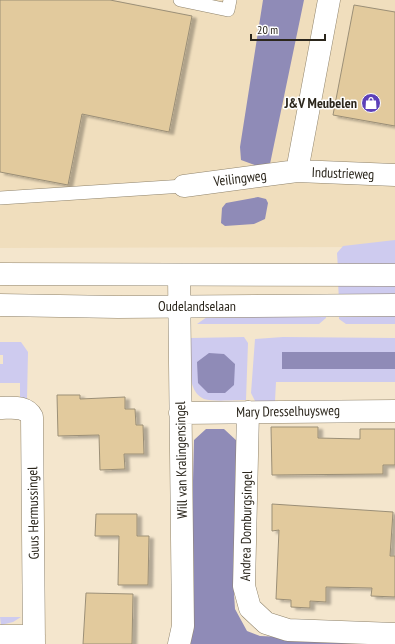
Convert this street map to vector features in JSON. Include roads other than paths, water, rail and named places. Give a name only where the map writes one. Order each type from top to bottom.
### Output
[{"type":"street","name":"Industrieweg","points":[[329,0],[297,171],[395,175]]},
{"type":"street","name":"Veilingweg","points":[[184,186],[297,171]]},
{"type":"street","points":[[0,274],[395,275]]},
{"type":"street","name":"Will van Kralingensingel","points":[[179,275],[183,626],[180,644]]},
{"type":"street","name":"Oudelandselaan","points":[[0,305],[395,305]]},
{"type":"street","name":"Guus Hermussingel","points":[[0,408],[21,408],[29,412],[32,416],[34,640]]},
{"type":"street","name":"Mary Dresselhuysweg","points":[[180,413],[395,411]]},
{"type":"street","name":"Andrea Domburgsingel","points":[[248,412],[244,586],[250,608],[266,622],[288,630],[395,634]]},
{"type":"street","points":[[0,636],[34,640]]},
{"type":"lane","points":[[180,0],[229,5]]},
{"type":"lane","points":[[0,198],[184,186]]},
{"type":"place","name":"J&V Meubelen","points":[[371,103]]}]
